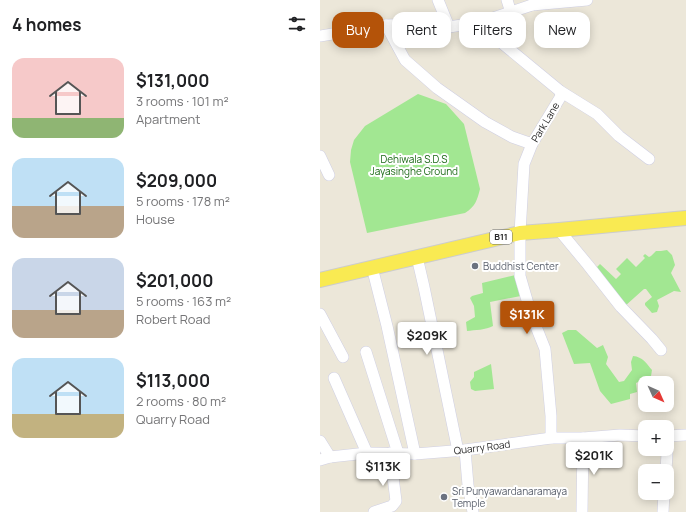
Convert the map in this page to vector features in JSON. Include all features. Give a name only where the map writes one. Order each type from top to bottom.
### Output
[{"type":"main road","name":"B11","points":[[320,280],[520,233],[686,218]]},
{"type":"street","points":[[438,0],[443,12]]},
{"type":"street","points":[[507,0],[511,12]]},
{"type":"street","points":[[513,12],[537,2],[587,0]]},
{"type":"street","points":[[386,25],[405,60],[437,88],[485,122],[512,137],[532,144]]},
{"type":"street","points":[[320,36],[392,25]]},
{"type":"street","name":"Park Lane","points":[[507,48],[560,91],[561,96],[532,144],[524,164],[520,233],[520,274],[531,314],[545,349],[551,416],[551,438]]},
{"type":"street","points":[[560,91],[597,114],[620,136],[648,159]]},
{"type":"street","points":[[320,156],[329,175]]},
{"type":"street","points":[[559,230],[621,307],[652,338],[661,350]]},
{"type":"street","points":[[417,257],[462,450],[473,512]]},
{"type":"street","points":[[372,267],[398,373],[415,454]]},
{"type":"street","points":[[320,314],[343,357]]},
{"type":"street","points":[[366,352],[394,453],[396,501],[392,506],[374,512]]},
{"type":"street","points":[[334,378],[367,453]]},
{"type":"street","points":[[674,436],[686,435]]},
{"type":"street","name":"Quarry Road","points":[[325,458],[367,453],[415,454],[462,450],[551,438],[638,436]]},
{"type":"street","points":[[582,512],[583,438]]},
{"type":"street","points":[[320,441],[325,458]]},
{"type":"street","points":[[663,512],[664,500]]},
{"type":"green space","name":"Dehiwala S.D.S Jayasinghe Ground","points":[[418,94],[446,104],[464,124],[480,189],[477,200],[472,208],[465,213],[367,233],[350,162],[354,140],[365,126]]},
{"type":"green space","points":[[667,250],[672,255],[675,265],[671,273],[681,292],[674,291],[657,300],[659,306],[657,312],[652,313],[645,305],[645,303],[652,297],[646,289],[644,289],[625,306],[593,271],[600,264],[616,279],[621,274],[616,269],[627,258],[636,267],[645,258],[643,256],[645,254],[649,257],[656,251]]},
{"type":"green space","points":[[520,274],[526,295],[490,302],[493,326],[484,329],[467,331],[466,322],[475,317],[474,306],[470,298],[483,293],[482,283]]},
{"type":"green space","points":[[568,330],[576,330],[597,348],[603,345],[608,357],[606,364],[619,382],[624,381],[632,370],[631,362],[633,356],[642,359],[646,363],[652,370],[651,376],[638,376],[638,382],[636,383],[637,392],[630,394],[630,399],[611,404],[600,391],[590,363],[574,364],[562,333]]},
{"type":"green space","points":[[491,364],[494,389],[475,391],[471,389],[470,382],[474,377],[474,372]]},
{"type":"place","name":"Buddhist Center","points":[[475,266]]},
{"type":"place","name":"Sri Punyawardanaramaya Temple","points":[[444,497]]}]
